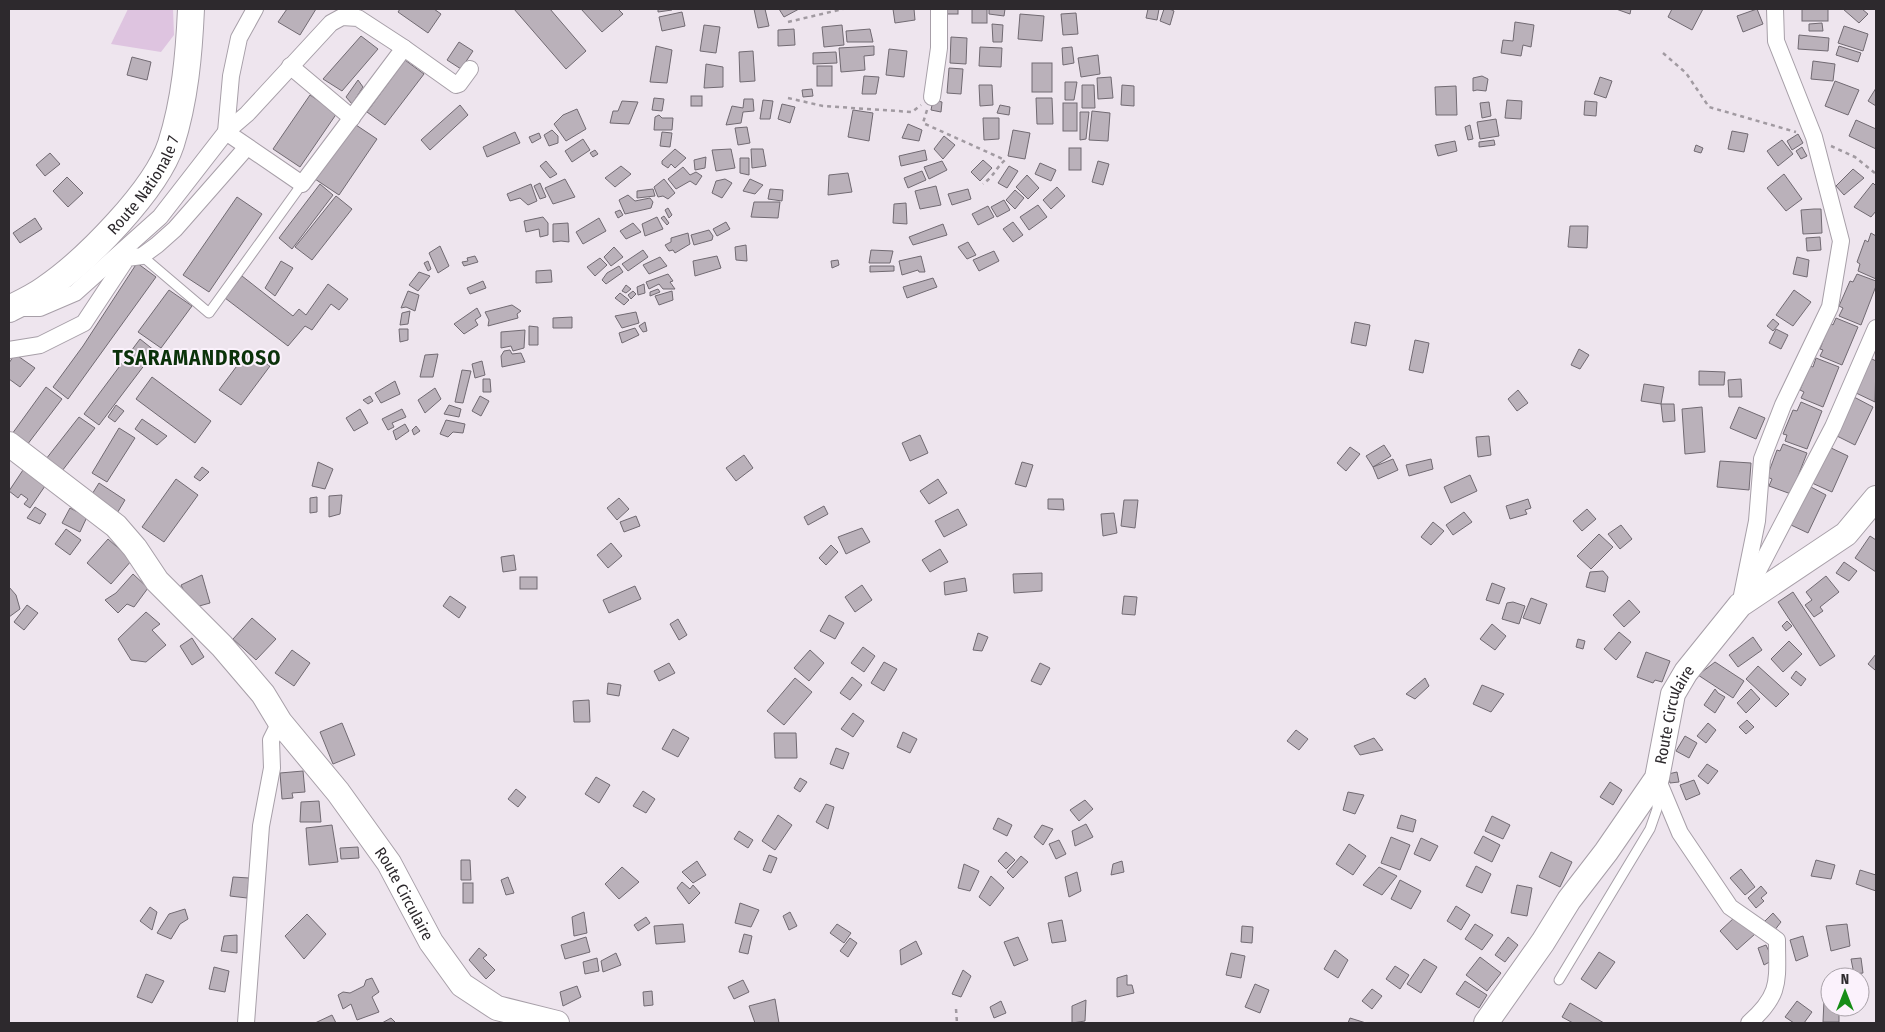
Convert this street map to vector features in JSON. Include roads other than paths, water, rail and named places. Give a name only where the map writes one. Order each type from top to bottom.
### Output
[{"type":"main road","name":"Route Nationale 7","points":[[10,308],[44,290],[74,266],[135,203],[155,176],[170,145],[184,90],[191,9]]},
{"type":"street","points":[[226,132],[231,76],[239,38],[255,9]]},
{"type":"street","points":[[932,97],[939,48],[939,9]]},
{"type":"street","points":[[1740,605],[1757,521],[1762,459],[1783,405],[1830,307],[1841,241],[1814,137],[1776,41],[1775,9]]},
{"type":"street","points":[[10,308],[40,308],[75,294],[160,217],[226,132],[247,114],[331,23],[342,17],[358,18],[456,85],[459,84],[470,69]]},
{"type":"street","points":[[226,132],[302,184],[404,48]]},
{"type":"street","points":[[290,66],[352,118]]},
{"type":"street","points":[[9,350],[40,345],[84,323],[127,258],[142,256],[175,229],[247,147]]},
{"type":"street","points":[[1740,605],[1833,427],[1876,328]]},
{"type":"street","name":"Route Circulaire","points":[[9,444],[116,526],[135,548],[157,581],[222,646],[263,694],[280,722],[338,792],[389,863],[431,942],[462,986],[497,1008],[557,1023]]},
{"type":"street","name":"Route Circulaire","points":[[1486,1023],[1569,900],[1606,852],[1657,778],[1673,694],[1686,672],[1740,605],[1846,534],[1876,498]]},
{"type":"street","points":[[246,1023],[261,826],[272,768],[271,740],[280,722]]},
{"type":"street","points":[[1657,778],[1680,834],[1730,906],[1777,940],[1777,984],[1765,1009],[1749,1023]]},
{"type":"lane","points":[[142,256],[209,313],[302,184]]},
{"type":"lane","points":[[1559,980],[1650,829],[1657,809],[1657,778]]},
{"type":"district","name":"TSARAMANDROSO","points":[[197,358]]}]
